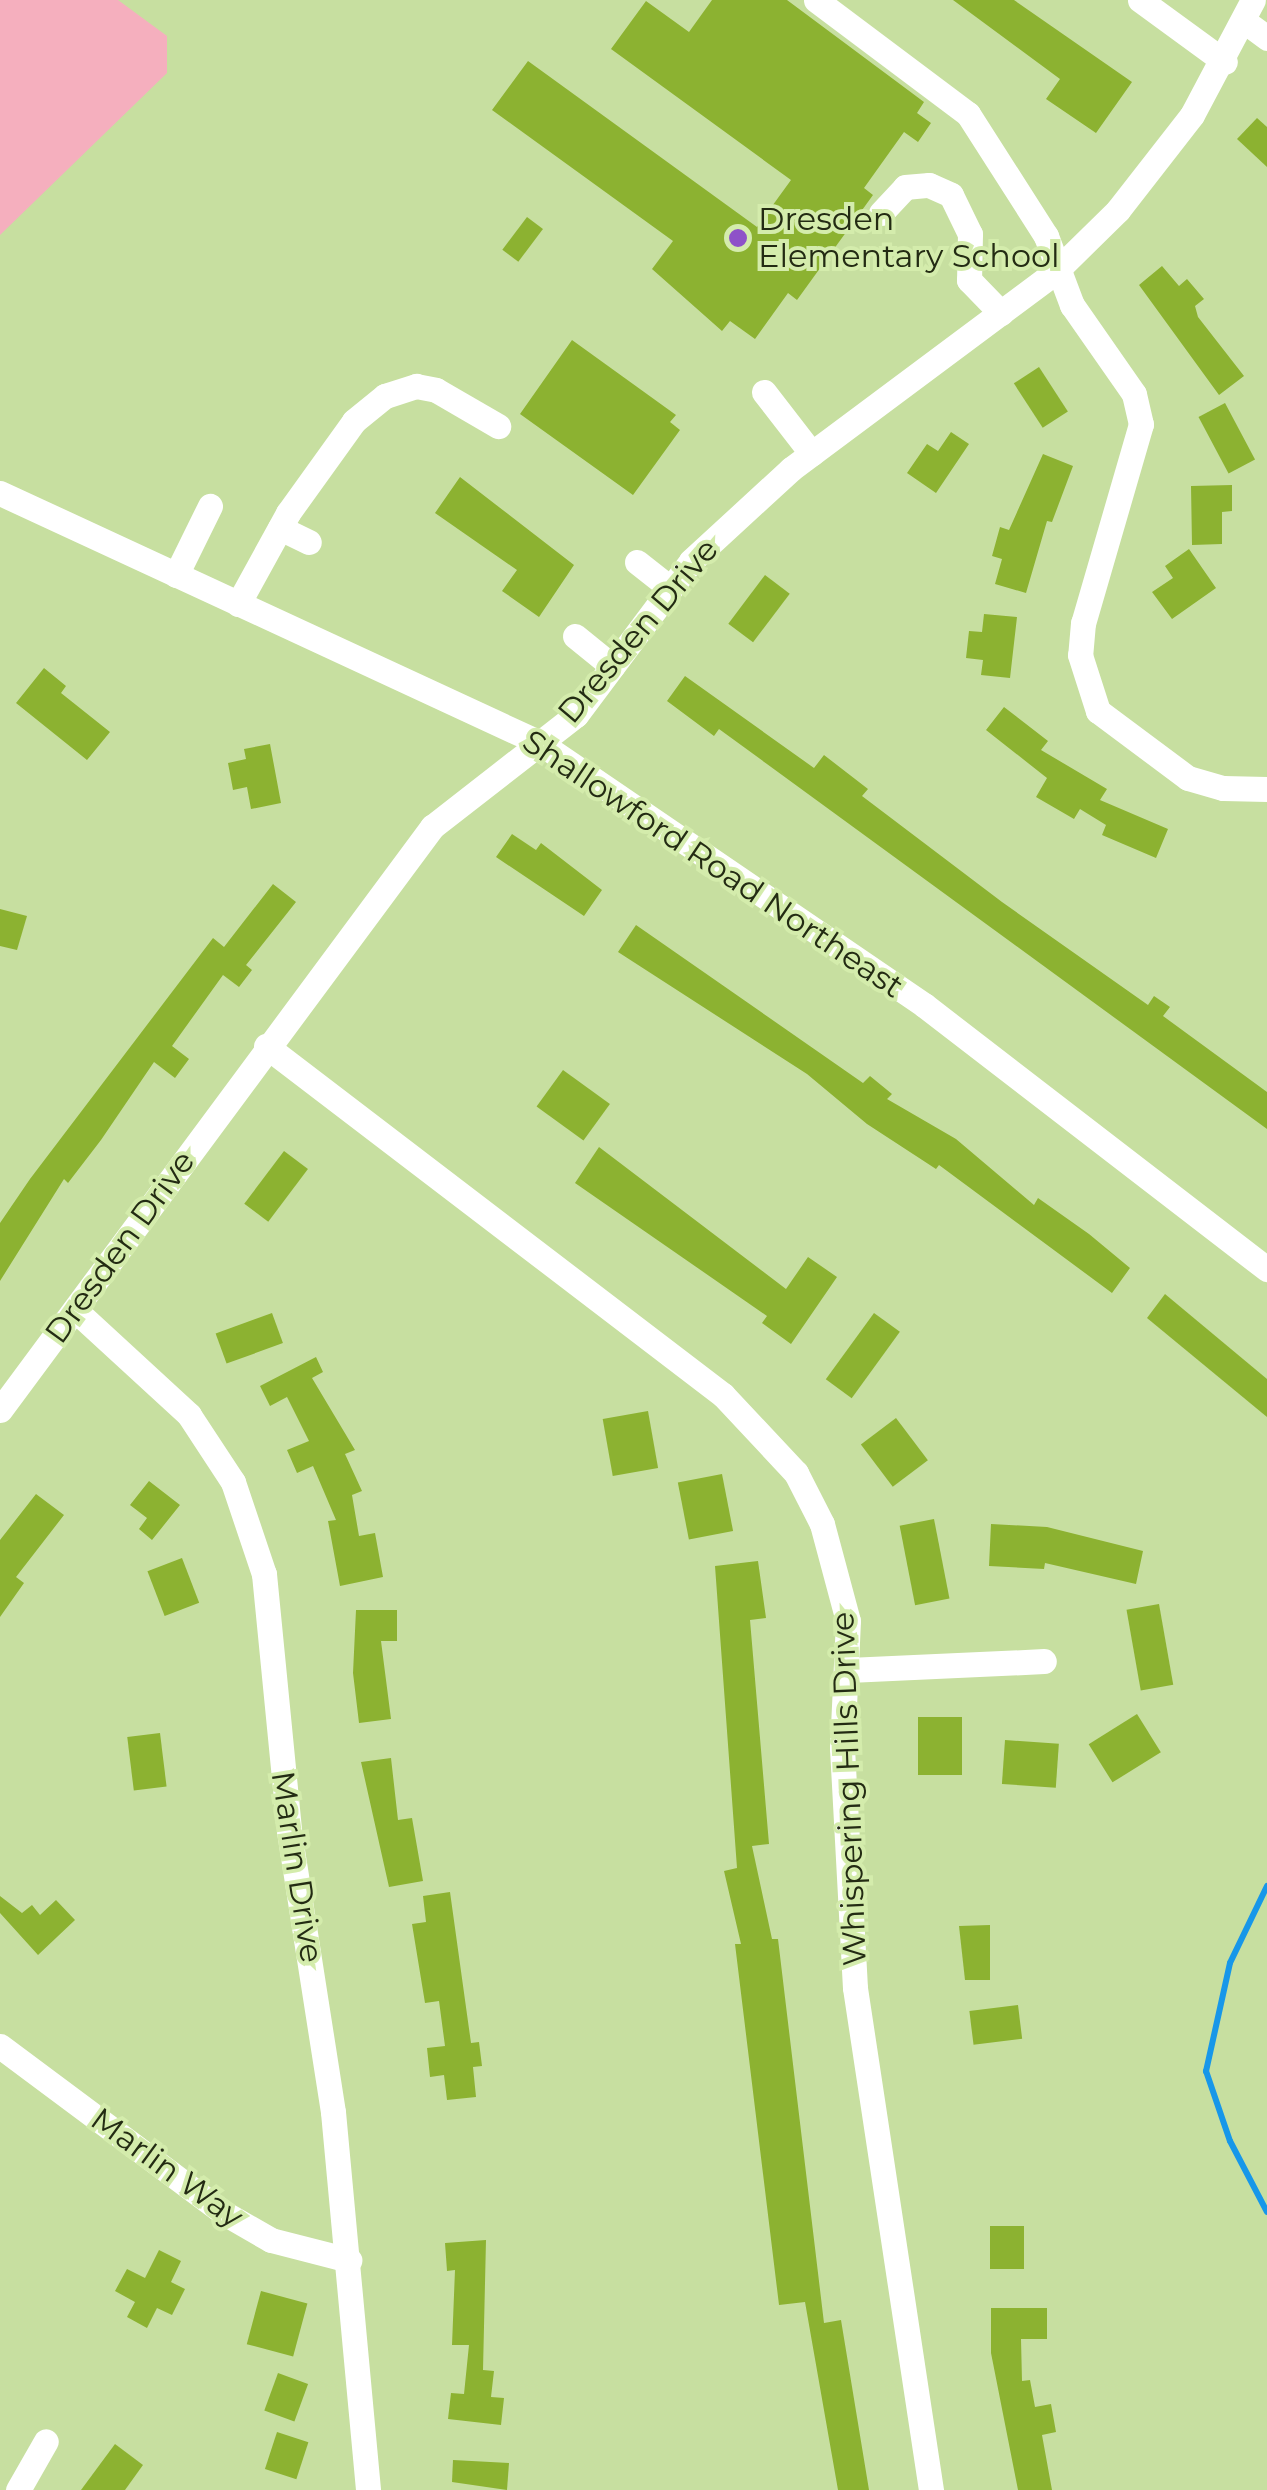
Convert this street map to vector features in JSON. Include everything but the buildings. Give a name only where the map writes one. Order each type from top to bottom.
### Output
[{"type":"street","points":[[816,0],[956,100],[1046,236],[1055,272],[1117,362],[1140,424],[1083,622],[1080,655],[1098,711],[1188,778],[1223,788],[1267,789]]},
{"type":"street","points":[[1140,0],[1225,62]]},
{"type":"street","points":[[1248,11],[1267,38]]},
{"type":"street","name":"Dresden Drive","points":[[0,1410],[432,827],[576,715],[691,560],[812,454],[1055,272],[1160,159],[1225,62],[1248,11]]},
{"type":"street","points":[[881,212],[906,187],[930,184],[951,195],[970,234],[969,280],[1000,313]]},
{"type":"street","points":[[238,604],[280,528],[354,421],[385,396],[416,386],[436,390],[498,426]]},
{"type":"street","points":[[764,392],[812,454]]},
{"type":"street","name":"Shallowford Road Northeast","points":[[0,493],[540,743],[924,1005],[1267,1269]]},
{"type":"street","points":[[176,576],[210,506]]},
{"type":"street","points":[[280,528],[309,542]]},
{"type":"street","points":[[637,562],[670,588]]},
{"type":"street","points":[[575,636],[612,666]]},
{"type":"street","name":"Whispering Hills Drive","points":[[266,1046],[762,1432],[796,1473],[827,1540],[848,1622],[842,1748],[855,1988],[931,2490]]},
{"type":"street","name":"Marlin Drive","points":[[74,1310],[189,1415],[250,1524],[264,1574],[289,1831],[349,2260],[368,2490]]},
{"type":"street","points":[[848,1670],[1044,1662]]},
{"type":"street","name":"Marlin Way","points":[[0,2046],[224,2214],[272,2240],[349,2260]]},
{"type":"street","points":[[18,2490],[46,2441]]},
{"type":"shaded area","points":[[0,0],[118,0],[167,36],[167,73],[0,235]]},
{"type":"waterway","points":[[1267,1886],[1230,1963],[1206,2071],[1230,2141],[1267,2212]]},
{"type":"place","name":"Dresden Elementary School","points":[[738,238]]}]
